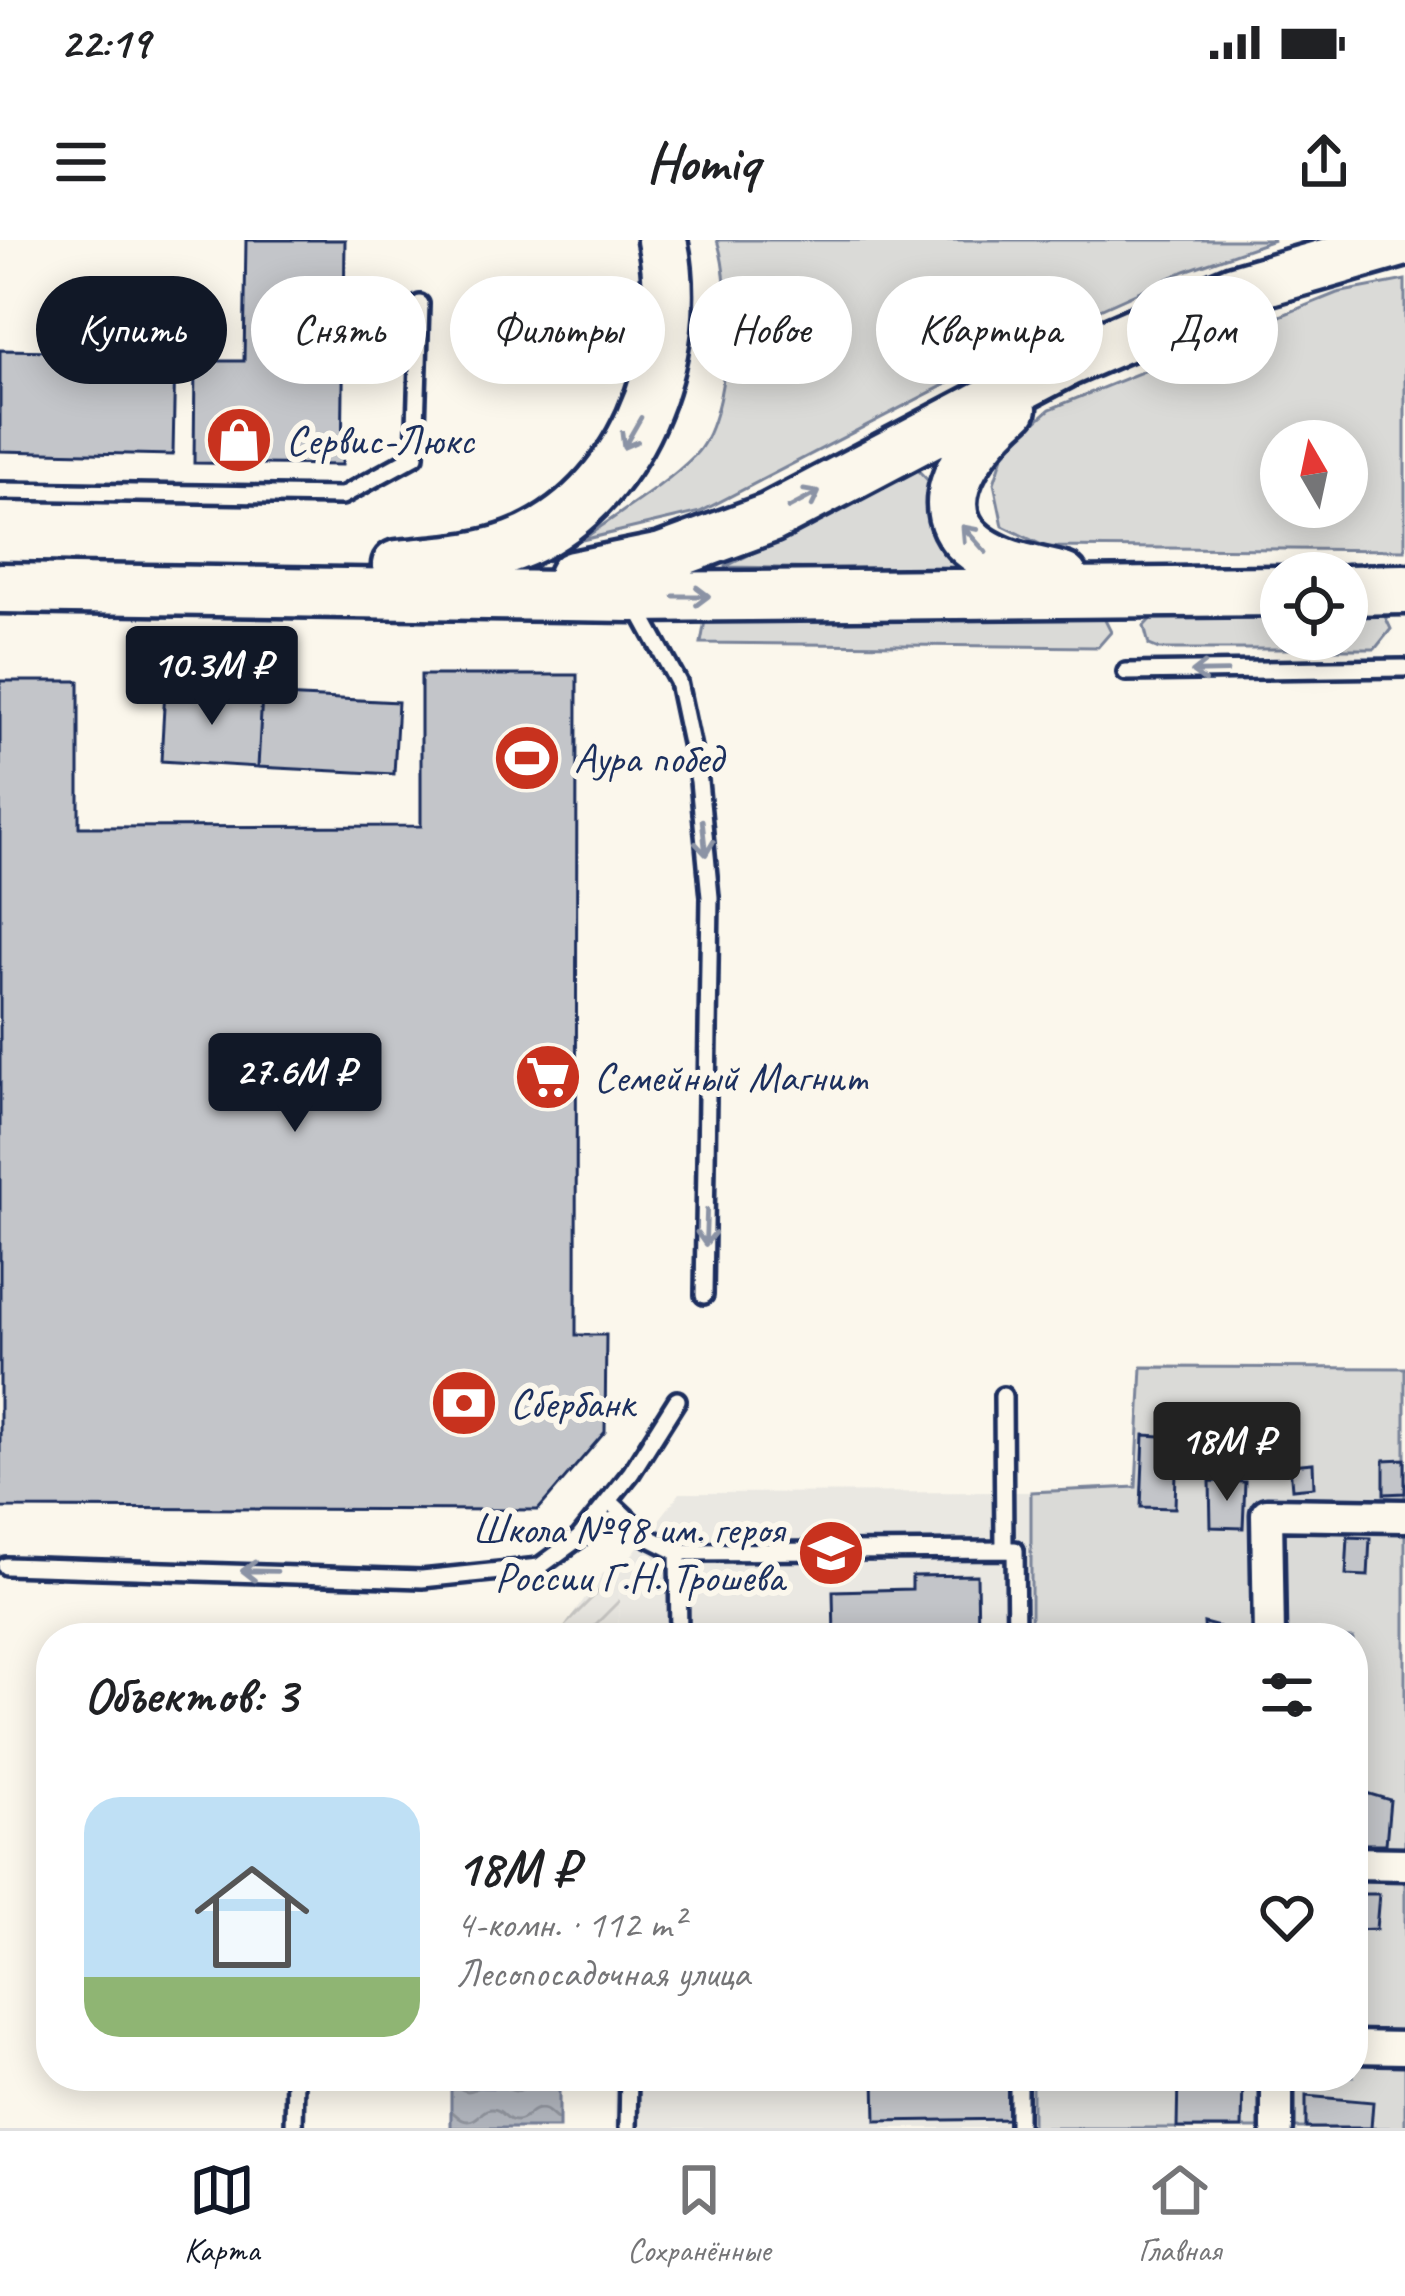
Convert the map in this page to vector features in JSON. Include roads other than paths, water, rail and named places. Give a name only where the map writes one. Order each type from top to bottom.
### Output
[{"type":"main road","points":[[0,562],[384,566],[466,558],[514,546],[555,526],[609,473],[646,408],[667,348],[670,278],[662,240]]},
{"type":"main road","points":[[1103,346],[1234,290],[1405,242]]},
{"type":"main road","points":[[407,591],[542,582],[662,558],[770,518],[1024,384]]},
{"type":"main road","points":[[1041,384],[971,446],[955,478],[952,506],[965,533],[1000,561],[1119,594]]},
{"type":"main road","points":[[0,588],[632,597],[1260,591]]},
{"type":"main road","points":[[1368,590],[1405,589]]},
{"type":"street","points":[[1269,1623],[1267,1514],[1405,1516]]},
{"type":"street","points":[[1368,1863],[1405,1864]]},
{"type":"street","points":[[1368,2047],[1405,2048]]},
{"type":"street","points":[[1277,2091],[1277,2128]]},
{"type":"lane","points":[[0,491],[342,496],[415,456],[417,384]]},
{"type":"lane","points":[[632,597],[678,682],[699,781],[710,897],[704,1294]]},
{"type":"lane","points":[[1126,672],[1405,668]]},
{"type":"lane","points":[[1003,1396],[1004,1550]]},
{"type":"lane","points":[[6,1566],[376,1578],[496,1575],[539,1567],[579,1538],[609,1502],[677,1400]]},
{"type":"lane","points":[[609,1502],[646,1536],[678,1552],[1015,1550],[1016,1623]]},
{"type":"lane","points":[[678,1552],[679,1623]]},
{"type":"lane","points":[[293,2128],[294,2091]]},
{"type":"lane","points":[[628,2128],[629,2091]]},
{"type":"lane","points":[[1018,2091],[1018,2128]]},
{"type":"water","points":[[451,2091],[559,2091],[559,2128],[451,2128]]},
{"type":"place","name":"Сервис-Люкс","points":[[239,440]]},
{"type":"place","name":"Аура побед","points":[[527,758]]},
{"type":"place","name":"Семейный Магнит","points":[[548,1077]]},
{"type":"place","name":"Сбербанк","points":[[464,1403]]},
{"type":"place","name":"Школа №98 им. героя России Г.Н. Трошева","points":[[831,1553]]}]
